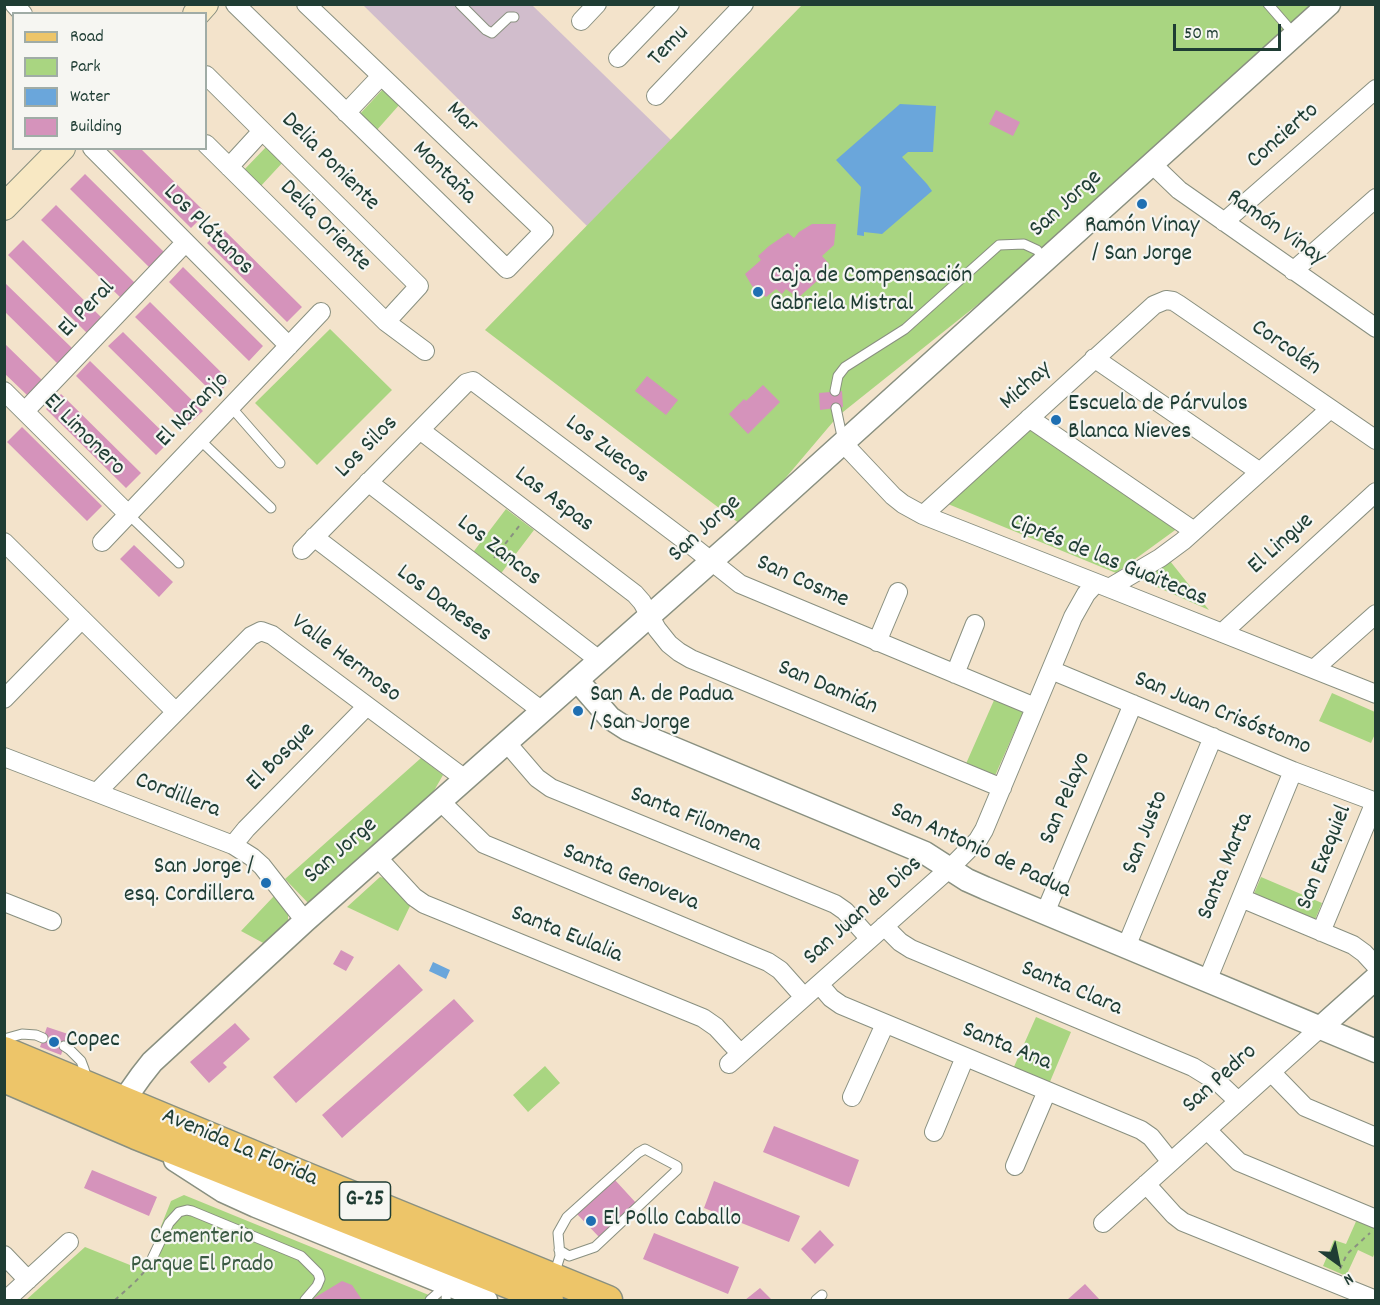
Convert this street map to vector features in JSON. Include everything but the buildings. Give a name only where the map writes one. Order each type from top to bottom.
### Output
[{"type":"main road","points":[[4,207],[60,150]]},
{"type":"main road","name":"Avenida La Florida","points":[[4,1051],[292,1172],[503,1257],[551,1289],[608,1300]]},
{"type":"main road","name":"G-25","points":[[4,1078],[136,1134],[447,1290],[551,1289]]},
{"type":"main road","points":[[447,1290],[474,1256],[503,1257]]},
{"type":"street","name":"Montaña","points":[[235,4],[507,269]]},
{"type":"street","name":"Mar","points":[[306,4],[544,231],[507,269]]},
{"type":"street","points":[[581,21],[597,4]]},
{"type":"street","points":[[618,58],[670,4]]},
{"type":"street","name":"San Jorge","points":[[124,1100],[152,1062],[305,921],[712,561],[1329,4]]},
{"type":"street","name":"Temu","points":[[656,96],[735,7]]},
{"type":"street","name":"Delia Poniente","points":[[207,76],[419,286],[386,322]]},
{"type":"street","points":[[346,113],[381,76]]},
{"type":"street","name":"Concierto","points":[[1224,222],[1376,89]]},
{"type":"street","points":[[229,167],[262,131]]},
{"type":"street","name":"Delia Oriente","points":[[207,145],[386,322],[425,351]]},
{"type":"street","name":"Los Plátanos","points":[[94,150],[289,346]]},
{"type":"street","name":"Ramón Vinay","points":[[1152,164],[1179,190],[1293,271],[1371,318]]},
{"type":"street","points":[[1293,271],[1376,198]]},
{"type":"street","name":"El Peral","points":[[25,411],[185,243]]},
{"type":"street","name":"Michay","points":[[922,515],[1154,304],[1166,300]]},
{"type":"street","name":"Corcolén","points":[[1166,300],[1178,304],[1376,440]]},
{"type":"street","name":"El Naranjo","points":[[102,542],[321,312]]},
{"type":"street","points":[[1095,358],[1260,472]]},
{"type":"street","name":"Los Silos","points":[[308,544],[470,381]]},
{"type":"street","name":"Los Zuecos","points":[[470,381],[475,382],[712,561]]},
{"type":"street","name":"El Limonero","points":[[4,391],[128,514]]},
{"type":"street","name":"San Juan de Dios","points":[[735,1059],[950,868],[982,835],[1073,617],[1086,594],[1160,558],[1194,531],[1330,409]]},
{"type":"street","points":[[1029,418],[1194,531]]},
{"type":"street","name":"Las Aspas","points":[[420,430],[635,594],[650,616]]},
{"type":"street","name":"Ciprés de las Guaitecas","points":[[843,442],[893,496],[922,515],[1376,694]]},
{"type":"street","name":"Los Zancos","points":[[368,482],[599,660]]},
{"type":"street","name":"El Lingue","points":[[1222,633],[1376,492]]},
{"type":"street","points":[[4,542],[176,712]]},
{"type":"street","name":"Los Daneses","points":[[308,544],[542,711]]},
{"type":"street","name":"San Cosme","points":[[712,561],[740,584],[1035,707]]},
{"type":"street","points":[[877,642],[898,592]]},
{"type":"street","points":[[1314,669],[1376,614]]},
{"type":"street","name":"San Damián","points":[[650,616],[669,644],[684,656],[1002,788]]},
{"type":"street","points":[[4,699],[82,619]]},
{"type":"street","points":[[955,674],[975,624]]},
{"type":"street","name":"Valle Hermoso","points":[[97,792],[251,636],[261,631],[272,635],[465,779]]},
{"type":"street","name":"San Juan Crisóstomo","points":[[1051,670],[1293,771],[1375,802]]},
{"type":"street","name":"San Antonio de Padua","points":[[577,680],[610,718],[627,729],[925,853],[985,888],[1376,1052]]},
{"type":"street","name":"San Pelayo","points":[[1045,913],[1133,704]]},
{"type":"street","name":"El Bosque","points":[[233,845],[367,706]]},
{"type":"street","name":"San Justo","points":[[1126,947],[1213,737]]},
{"type":"street","name":"Santa Filomena","points":[[506,742],[537,778],[551,788],[835,904],[845,911],[870,939]]},
{"type":"street","name":"Cordillera","points":[[4,757],[233,845],[262,866],[305,921]]},
{"type":"street","name":"Santa Marta","points":[[1206,981],[1293,771]]},
{"type":"street","name":"Santa Genoveva","points":[[440,801],[484,844],[768,962],[776,966],[804,997]]},
{"type":"street","name":"San Exequiel","points":[[1321,932],[1375,802]]},
{"type":"street","name":"Santa Eulalia","points":[[377,857],[409,892],[424,904],[703,1018],[716,1027],[735,1059]]},
{"type":"street","points":[[1241,898],[1359,948],[1376,966]]},
{"type":"street","points":[[4,902],[52,921]]},
{"type":"street","name":"Santa Clara","points":[[885,926],[900,942],[911,949],[1193,1067],[1219,1083],[1238,1101]]},
{"type":"street","name":"San Pedro","points":[[1103,1223],[1376,978]]},
{"type":"street","name":"Santa Ana","points":[[819,984],[831,998],[841,1005],[1141,1130],[1151,1137],[1171,1162]]},
{"type":"street","points":[[852,1097],[885,1023]]},
{"type":"street","points":[[934,1132],[965,1057]]},
{"type":"street","points":[[1271,1072],[1305,1107],[1376,1137]]},
{"type":"street","points":[[1015,1166],[1047,1090]]},
{"type":"street","points":[[1207,1130],[1239,1162],[1375,1219]]},
{"type":"street","points":[[1146,1184],[1183,1222],[1376,1300]]},
{"type":"street","points":[[6,1300],[69,1242]]},
{"type":"street","points":[[4,1255],[28,1280]]},
{"type":"street","points":[[447,1290],[486,1300]]},
{"type":"lane","points":[[460,4],[486,30],[492,33],[509,17],[514,17]]},
{"type":"lane","points":[[1268,4],[1295,35]]},
{"type":"lane","points":[[835,391],[838,376],[845,367],[905,329],[999,246],[1024,244],[1037,250],[1046,260]]},
{"type":"lane","points":[[231,407],[280,463]]},
{"type":"lane","points":[[836,408],[843,442]]},
{"type":"lane","points":[[200,440],[271,508]]},
{"type":"lane","points":[[128,514],[179,563]]},
{"type":"lane","points":[[4,1039],[22,1034],[43,1038]]},
{"type":"lane","points":[[64,1046],[81,1061],[87,1085]]},
{"type":"lane","points":[[551,1289],[560,1256],[559,1250],[558,1233],[567,1217],[645,1149],[677,1166],[677,1170],[595,1247],[568,1256],[559,1250]]},
{"type":"lane","points":[[151,1261],[169,1223],[179,1212],[192,1211],[301,1256],[318,1273],[320,1279],[305,1300]]},
{"type":"path","points":[[484,571],[529,513]]},
{"type":"path","points":[[1333,1283],[1347,1254],[1370,1234],[1375,1219]]},
{"type":"path","points":[[115,1300],[142,1275],[151,1261]]},
{"type":"shaded area","points":[[363,5],[532,5],[671,140],[587,226]]},
{"type":"green space","name":"Caja de Compensación Gabriela Mistral","points":[[802,5],[1313,5],[1041,254],[838,416],[744,527],[485,330]]},
{"type":"green space","points":[[383,89],[400,104],[376,131],[359,115]]},
{"type":"green space","points":[[267,146],[284,161],[259,188],[242,172]]},
{"type":"green space","points":[[330,329],[392,390],[317,465],[255,403]]},
{"type":"green space","points":[[1030,427],[1178,528],[1116,573],[948,504]]},
{"type":"green space","points":[[506,509],[534,530],[499,576],[471,555]]},
{"type":"green space","points":[[1170,561],[1209,610],[1139,579]]},
{"type":"green space","points":[[1332,693],[1375,712],[1375,734],[1371,743],[1319,721]]},
{"type":"green space","points":[[995,698],[1024,710],[994,778],[965,766]]},
{"type":"green space","points":[[421,758],[443,775],[431,796],[311,906],[285,879]]},
{"type":"green space","points":[[380,877],[384,878],[411,904],[398,931],[347,907]]},
{"type":"green space","points":[[1261,877],[1322,903],[1314,922],[1253,896]]},
{"type":"green space","points":[[274,896],[288,910],[288,926],[267,945],[241,931]]},
{"type":"green space","points":[[1036,1017],[1071,1032],[1049,1084],[1013,1069]]},
{"type":"green space","points":[[545,1066],[560,1083],[528,1112],[513,1095]]},
{"type":"green space","name":"Cementerio Parque El Prado","points":[[184,1195],[441,1300],[26,1300],[85,1247],[130,1265],[148,1259],[171,1201]]},
{"type":"green space","points":[[1358,1217],[1375,1224],[1373,1257],[1358,1250],[1346,1276],[1323,1266],[1334,1240],[1346,1244]]},
{"type":"water","name":"Caja de Compensación Gabriela Mistral","points":[[900,104],[936,106],[933,152],[908,152],[902,157],[932,191],[882,234],[864,232],[864,236],[857,235],[861,187],[836,160]]},
{"type":"water","points":[[433,962],[450,970],[446,979],[429,971]]},
{"type":"place","name":"Ramón Vinay / San Jorge","points":[[1142,204]]},
{"type":"place","name":"Caja de Compensación Gabriela Mistral","points":[[758,292]]},
{"type":"place","name":"Escuela de Párvulos Blanca Nieves","points":[[1056,420]]},
{"type":"place","name":"San A. de Padua / San Jorge","points":[[578,711]]},
{"type":"place","name":"San Jorge / esq. Cordillera","points":[[266,883]]},
{"type":"place","name":"Copec","points":[[54,1042]]},
{"type":"place","name":"El Pollo Caballo","points":[[591,1221]]}]
